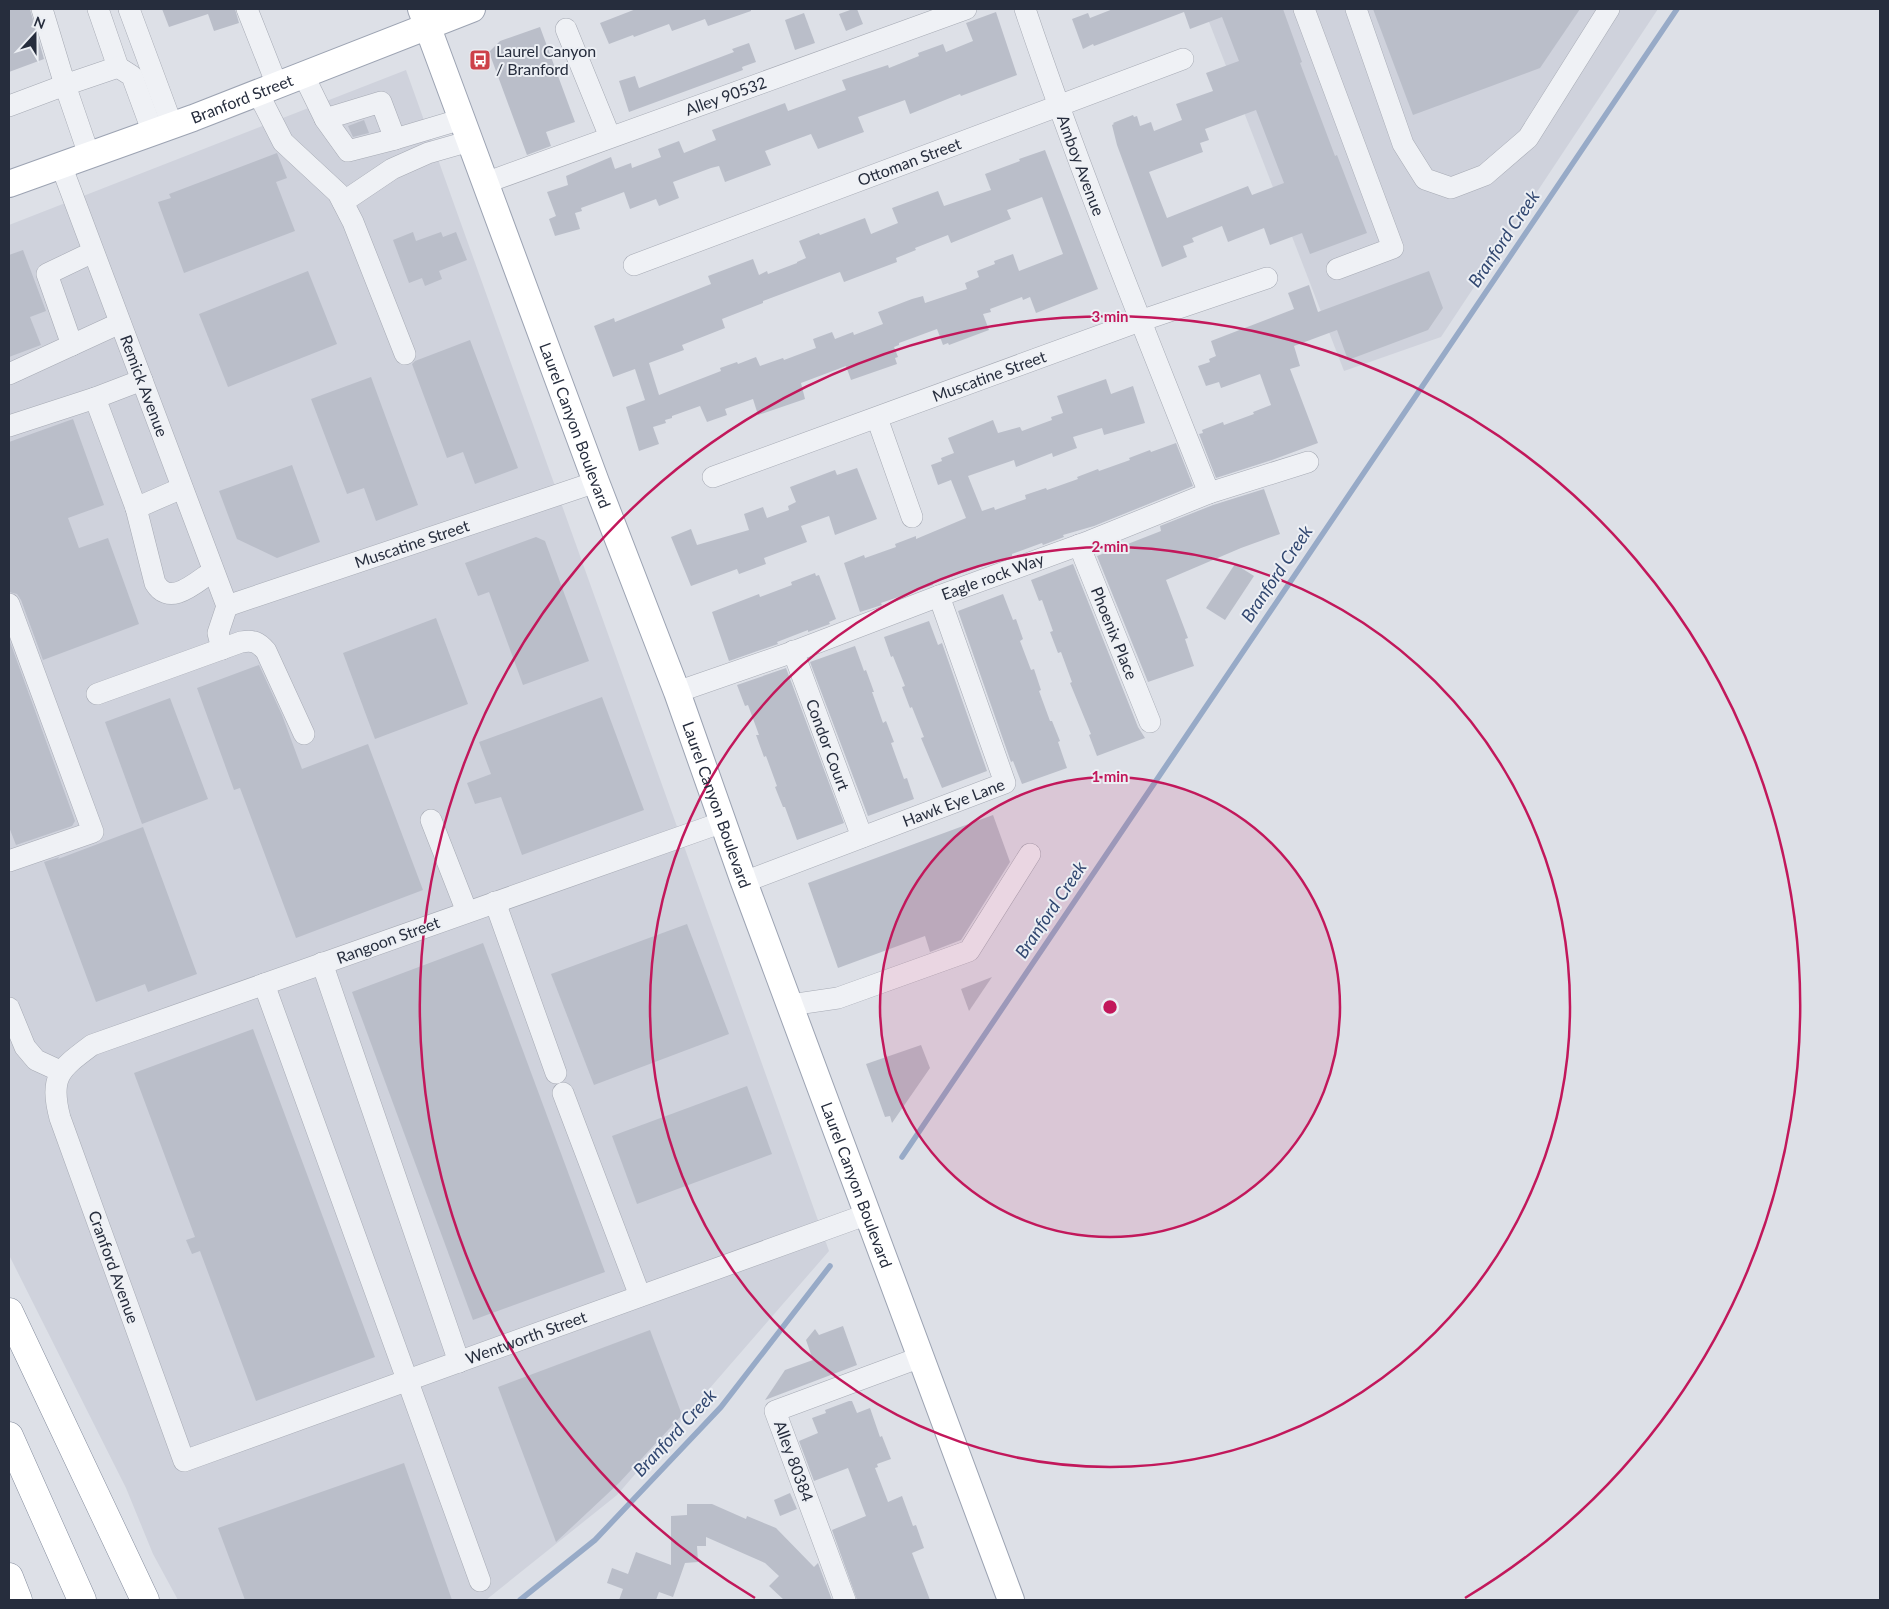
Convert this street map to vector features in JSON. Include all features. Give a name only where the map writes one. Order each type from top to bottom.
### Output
[{"type":"highway","points":[[9,1312],[146,1600]]},
{"type":"highway","points":[[9,1436],[82,1600]]},
{"type":"highway","points":[[9,1577],[18,1600]]},
{"type":"main road","name":"Branford Street","points":[[9,184],[267,89],[304,74],[424,17],[472,9]]},
{"type":"main road","name":"Laurel Canyon Boulevard","points":[[424,17],[596,482],[677,692],[744,882],[1011,1600]]},
{"type":"street","points":[[42,9],[89,155]]},
{"type":"street","points":[[98,9],[118,67],[132,76],[162,129]]},
{"type":"street","points":[[129,9],[162,129]]},
{"type":"street","points":[[247,9],[267,89],[283,142],[338,193],[353,222],[405,354]]},
{"type":"street","name":"Alley 90532","points":[[485,183],[966,9]]},
{"type":"street","name":"Amboy Avenue","points":[[1025,9],[1058,106],[1140,321],[1209,493]]},
{"type":"street","points":[[1304,9],[1393,248],[1337,269]]},
{"type":"street","points":[[1356,9],[1404,144],[1425,179],[1451,188],[1485,175],[1528,138],[1609,9]]},
{"type":"street","points":[[566,29],[610,137]]},
{"type":"street","name":"Ottoman Street","points":[[634,265],[1183,59]]},
{"type":"street","points":[[9,106],[118,67]]},
{"type":"street","points":[[304,74],[325,119],[348,151],[395,139],[466,130]]},
{"type":"street","points":[[325,119],[381,102],[395,139]]},
{"type":"street","points":[[343,202],[392,169],[428,154],[466,130]]},
{"type":"street","name":"Remick Avenue","points":[[61,165],[226,606]]},
{"type":"street","points":[[72,345],[48,274],[93,252]]},
{"type":"street","name":"Muscatine Street","points":[[713,477],[1140,321],[1266,278]]},
{"type":"street","points":[[9,374],[120,323]]},
{"type":"street","points":[[9,426],[142,380]]},
{"type":"street","points":[[94,398],[136,508],[155,584],[159,590],[168,595],[175,594],[213,571]]},
{"type":"street","points":[[877,418],[912,517]]},
{"type":"street","name":"Eagle rock Way","points":[[677,692],[793,652],[1079,545],[1209,493],[1308,462]]},
{"type":"street","name":"Muscatine Street","points":[[226,606],[596,482]]},
{"type":"street","points":[[136,508],[182,488]]},
{"type":"street","name":"Phoenix Place","points":[[1079,545],[1150,722]]},
{"type":"street","name":"Hawk Eye Lane","points":[[744,882],[1005,783],[939,596]]},
{"type":"street","points":[[9,604],[93,832],[9,861]]},
{"type":"street","points":[[222,649],[218,633],[226,606]]},
{"type":"street","points":[[97,694],[241,642],[259,642],[266,651],[304,734]]},
{"type":"street","name":"Condor Court","points":[[793,652],[862,837]]},
{"type":"street","points":[[431,820],[467,912]]},
{"type":"street","name":"Rangoon Street","points":[[60,1072],[70,1061],[92,1045],[723,822]]},
{"type":"street","points":[[790,1005],[838,998],[969,951],[1030,854]]},
{"type":"street","points":[[495,902],[556,1072]]},
{"type":"street","points":[[322,964],[459,1362]]},
{"type":"street","points":[[264,984],[480,1581]]},
{"type":"street","points":[[9,1008],[25,1047],[36,1060],[60,1072]]},
{"type":"street","name":"Cranford Avenue","points":[[60,1072],[55,1088],[60,1118],[184,1461]]},
{"type":"street","points":[[563,1093],[640,1296]]},
{"type":"street","name":"Wentworth Street","points":[[184,1461],[868,1214]]},
{"type":"street","name":"Alley 80384","points":[[845,1600],[775,1411],[921,1357]]},
{"type":"shaded area","points":[[1204,9],[1658,9],[1441,337],[1344,371]]},
{"type":"shaded area","points":[[406,70],[829,1251],[617,1495],[486,1600],[178,1600],[153,1554],[126,1488],[9,1255],[9,225]]},
{"type":"building","points":[[9,9],[30,9],[44,59],[9,72]]},
{"type":"building","points":[[162,9],[235,9],[239,23],[214,31],[208,14],[169,27]]},
{"type":"building","points":[[636,9],[751,9],[751,11],[708,26],[705,19],[672,31],[669,24],[609,44],[600,23]]},
{"type":"building","points":[[857,9],[863,24],[846,31],[839,14]]},
{"type":"building","points":[[1113,9],[1283,9],[1302,62],[1300,63],[1335,156],[1337,155],[1367,233],[1310,254],[1302,233],[1270,245],[1264,228],[1228,242],[1222,226],[1192,238],[1194,242],[1183,246],[1187,257],[1162,267],[1117,145],[1112,125],[1133,115],[1134,117],[1137,116],[1140,126],[1151,122],[1154,131],[1182,120],[1176,104],[1213,91],[1206,73],[1239,61],[1222,17],[1190,29],[1184,12],[1083,49],[1072,19],[1088,13],[1090,18]],"holes":[[[1256,110],[1284,183],[1252,195],[1248,186],[1167,218],[1149,172],[1203,152],[1200,143],[1209,140],[1205,129]]]},
{"type":"building","points":[[1373,9],[1580,9],[1540,68],[1413,115]]},
{"type":"building","points":[[996,12],[1017,75],[961,96],[960,94],[910,114],[905,100],[858,117],[864,132],[818,149],[811,134],[765,151],[771,165],[725,182],[719,166],[711,168],[673,182],[679,198],[659,206],[656,199],[630,209],[624,192],[581,208],[582,211],[575,213],[580,229],[555,236],[549,219],[556,216],[547,192],[568,185],[566,176],[611,157],[615,169],[631,163],[632,168],[661,157],[658,149],[679,141],[684,153],[716,140],[712,130],[785,103],[788,111],[846,90],[842,80],[888,65],[889,68],[919,56],[918,53],[943,44],[946,52],[973,41],[966,23]]},
{"type":"building","points":[[804,13],[815,43],[795,50],[785,20]]},
{"type":"building","points":[[540,27],[575,122],[546,132],[551,146],[527,155],[489,52],[500,41]]},
{"type":"building","points":[[749,43],[756,62],[742,67],[743,70],[629,112],[619,81],[635,76],[639,88],[734,52],[732,49]]},
{"type":"building","points":[[364,120],[369,133],[353,137],[348,126]]},
{"type":"building","points":[[1045,150],[1098,289],[1036,313],[1030,297],[1023,300],[1022,297],[990,309],[991,312],[983,314],[989,330],[949,345],[948,343],[943,345],[937,329],[899,343],[899,345],[894,347],[898,357],[895,358],[897,364],[851,380],[846,366],[801,383],[805,399],[758,415],[753,399],[725,409],[727,415],[707,422],[700,406],[672,416],[672,418],[665,420],[666,423],[653,427],[659,444],[639,451],[626,407],[645,400],[635,369],[613,377],[594,326],[614,318],[615,322],[711,284],[708,276],[753,259],[759,275],[767,271],[768,274],[797,263],[806,258],[799,241],[819,233],[820,235],[865,218],[871,234],[898,223],[892,208],[938,191],[944,206],[991,190],[985,174],[1020,161],[1019,159]],"holes":[[[1042,197],[1063,254],[1019,271],[1013,254],[994,261],[995,264],[977,271],[979,277],[965,283],[967,289],[925,303],[923,296],[878,312],[883,324],[854,335],[853,332],[835,339],[832,332],[813,339],[816,348],[784,360],[783,358],[760,366],[756,357],[738,364],[737,362],[720,368],[721,371],[659,395],[649,363],[684,350],[682,345],[725,328],[722,319],[763,303],[763,301],[840,272],[844,282],[897,262],[896,258],[948,235],[951,243],[1011,219],[1007,210]]]},
{"type":"building","points":[[277,153],[287,178],[276,182],[295,231],[184,273],[158,202],[171,198],[169,194]]},
{"type":"building","points":[[413,232],[416,241],[441,232],[443,237],[456,232],[467,260],[439,271],[442,279],[425,286],[422,278],[409,283],[393,240]]},
{"type":"building","points":[[23,250],[46,311],[30,317],[41,345],[9,357],[9,255]]},
{"type":"building","points":[[308,271],[337,344],[228,387],[199,314]]},
{"type":"building","points":[[1429,271],[1443,308],[1428,330],[1348,360],[1337,330],[1294,346],[1300,366],[1290,369],[1318,443],[1216,478],[1199,434],[1203,433],[1202,430],[1223,422],[1224,425],[1254,414],[1253,412],[1271,405],[1260,374],[1221,388],[1219,382],[1206,386],[1198,366],[1210,362],[1209,359],[1216,356],[1211,341],[1294,309],[1288,293],[1309,285],[1318,312]]},
{"type":"building","points":[[470,340],[518,468],[475,484],[463,452],[447,458],[412,364],[415,361]]},
{"type":"building","points":[[371,377],[418,505],[376,521],[364,488],[347,494],[311,399]]},
{"type":"building","points":[[1106,379],[1111,394],[1133,386],[1145,423],[1104,435],[1102,428],[1073,437],[1077,448],[1053,457],[1052,453],[1016,467],[1014,460],[968,476],[982,511],[994,507],[995,510],[1026,499],[1025,495],[1046,488],[1047,490],[1078,479],[1077,477],[1098,469],[1099,471],[1130,460],[1129,458],[1150,450],[1151,452],[1176,443],[1193,486],[1094,526],[1063,535],[1064,537],[1043,545],[1042,543],[1012,554],[1012,556],[933,583],[933,585],[860,612],[844,563],[864,555],[865,558],[896,547],[895,544],[916,536],[916,539],[966,518],[951,480],[938,485],[931,465],[942,461],[941,458],[954,453],[948,438],[993,420],[998,433],[1020,427],[1022,431],[1052,420],[1051,417],[1063,413],[1057,396]]},
{"type":"building","points":[[73,419],[104,505],[68,518],[79,548],[108,538],[139,624],[43,660],[21,600],[17,594],[9,592],[9,442]]},
{"type":"building","points":[[292,465],[320,542],[277,558],[237,539],[219,491]]},
{"type":"building","points":[[857,468],[877,519],[835,535],[829,516],[801,526],[807,542],[764,558],[766,564],[739,574],[737,569],[691,586],[671,537],[691,529],[697,545],[749,530],[744,514],[763,507],[767,518],[789,510],[788,506],[796,502],[790,487],[835,470],[837,475]]},
{"type":"building","points":[[1264,489],[1280,534],[1241,548],[1166,580],[1188,638],[1185,639],[1194,666],[1148,682],[1097,556],[1161,531],[1160,526],[1213,505]]},
{"type":"building","points":[[536,537],[545,541],[589,661],[523,685],[489,592],[478,596],[465,563]]},
{"type":"building","points":[[1073,564],[1138,727],[1145,738],[1097,756],[1089,735],[1091,734],[1070,683],[1072,682],[1061,652],[1058,653],[1050,632],[1053,631],[1042,600],[1039,601],[1031,580]]},
{"type":"building","points":[[1235,564],[1254,576],[1225,620],[1206,608]]},
{"type":"building","points":[[815,573],[816,576],[819,575],[836,619],[829,622],[830,624],[808,632],[808,630],[777,642],[778,644],[729,661],[712,612],[759,594],[760,597],[792,585],[791,582]]},
{"type":"building","points":[[1003,594],[1013,620],[1016,619],[1023,639],[1020,641],[1031,670],[1034,669],[1041,690],[1039,691],[1060,741],[1058,742],[1067,768],[1022,784],[1013,761],[1011,762],[958,611]]},
{"type":"building","points":[[436,618],[468,704],[375,739],[343,653]]},
{"type":"building","points":[[929,621],[938,645],[942,643],[987,771],[942,788],[921,738],[924,737],[902,687],[905,686],[884,637]]},
{"type":"building","points":[[9,639],[75,821],[72,826],[16,845],[9,827]]},
{"type":"building","points":[[855,646],[874,692],[872,692],[883,723],[886,721],[894,742],[891,743],[904,779],[907,778],[914,799],[868,816],[810,662]]},
{"type":"building","points":[[259,665],[282,715],[302,769],[368,744],[423,890],[296,938],[240,788],[234,790],[197,688]]},
{"type":"building","points":[[786,668],[844,823],[797,840],[785,807],[783,807],[775,787],[777,786],[766,756],[764,757],[756,735],[759,735],[748,705],[745,706],[737,685]]},
{"type":"building","points":[[602,697],[644,810],[522,855],[501,797],[475,804],[467,783],[491,774],[479,742]]},
{"type":"building","points":[[170,698],[208,799],[142,824],[105,722]]},
{"type":"building","points":[[993,815],[1010,862],[961,940],[930,952],[925,936],[838,968],[808,883]]},
{"type":"building","points":[[143,827],[197,974],[148,992],[145,984],[96,1002],[44,862],[59,857],[58,859]]},
{"type":"building","points":[[687,924],[729,1034],[594,1085],[551,974]]},
{"type":"building","points":[[483,943],[605,1272],[473,1320],[352,992]]},
{"type":"building","points":[[992,977],[969,1011],[961,989]]},
{"type":"building","points":[[253,1029],[375,1357],[256,1401],[200,1251],[192,1254],[186,1240],[195,1237],[134,1073]]},
{"type":"building","points":[[921,1045],[930,1068],[892,1123],[890,1116],[885,1117],[866,1064]]},
{"type":"building","points":[[747,1086],[772,1154],[637,1204],[612,1136]]},
{"type":"building","points":[[843,1326],[857,1365],[765,1400],[785,1370],[813,1360],[806,1340],[815,1329],[819,1335]]},
{"type":"building","points":[[650,1330],[682,1415],[619,1483],[556,1542],[498,1387]]},
{"type":"building","points":[[852,1401],[857,1413],[870,1408],[880,1437],[882,1436],[891,1459],[877,1464],[878,1467],[875,1468],[888,1502],[902,1496],[913,1526],[916,1525],[924,1548],[912,1553],[930,1600],[857,1600],[832,1530],[866,1516],[848,1468],[814,1481],[799,1441],[818,1433],[812,1418],[826,1413],[825,1410]]},
{"type":"building","points":[[404,1463],[452,1600],[245,1600],[218,1528]]},
{"type":"building","points":[[790,1493],[797,1509],[780,1516],[774,1500]]},
{"type":"building","points":[[687,1504],[712,1504],[746,1519],[747,1516],[776,1528],[814,1567],[818,1563],[832,1600],[784,1600],[769,1586],[779,1576],[765,1563],[706,1537],[706,1546],[697,1546],[698,1562],[685,1563],[673,1597],[659,1592],[656,1600],[619,1600],[623,1589],[607,1583],[612,1568],[628,1574],[636,1552],[671,1565],[671,1516],[687,1515]]},
{"type":"waterway","name":"Branford Creek","points":[[902,1157],[1677,9]]},
{"type":"waterway","name":"Branford Creek","points":[[520,1600],[595,1540],[721,1407],[830,1266]]},
{"type":"place","name":"Laurel Canyon / Branford","points":[[480,60]]}]
